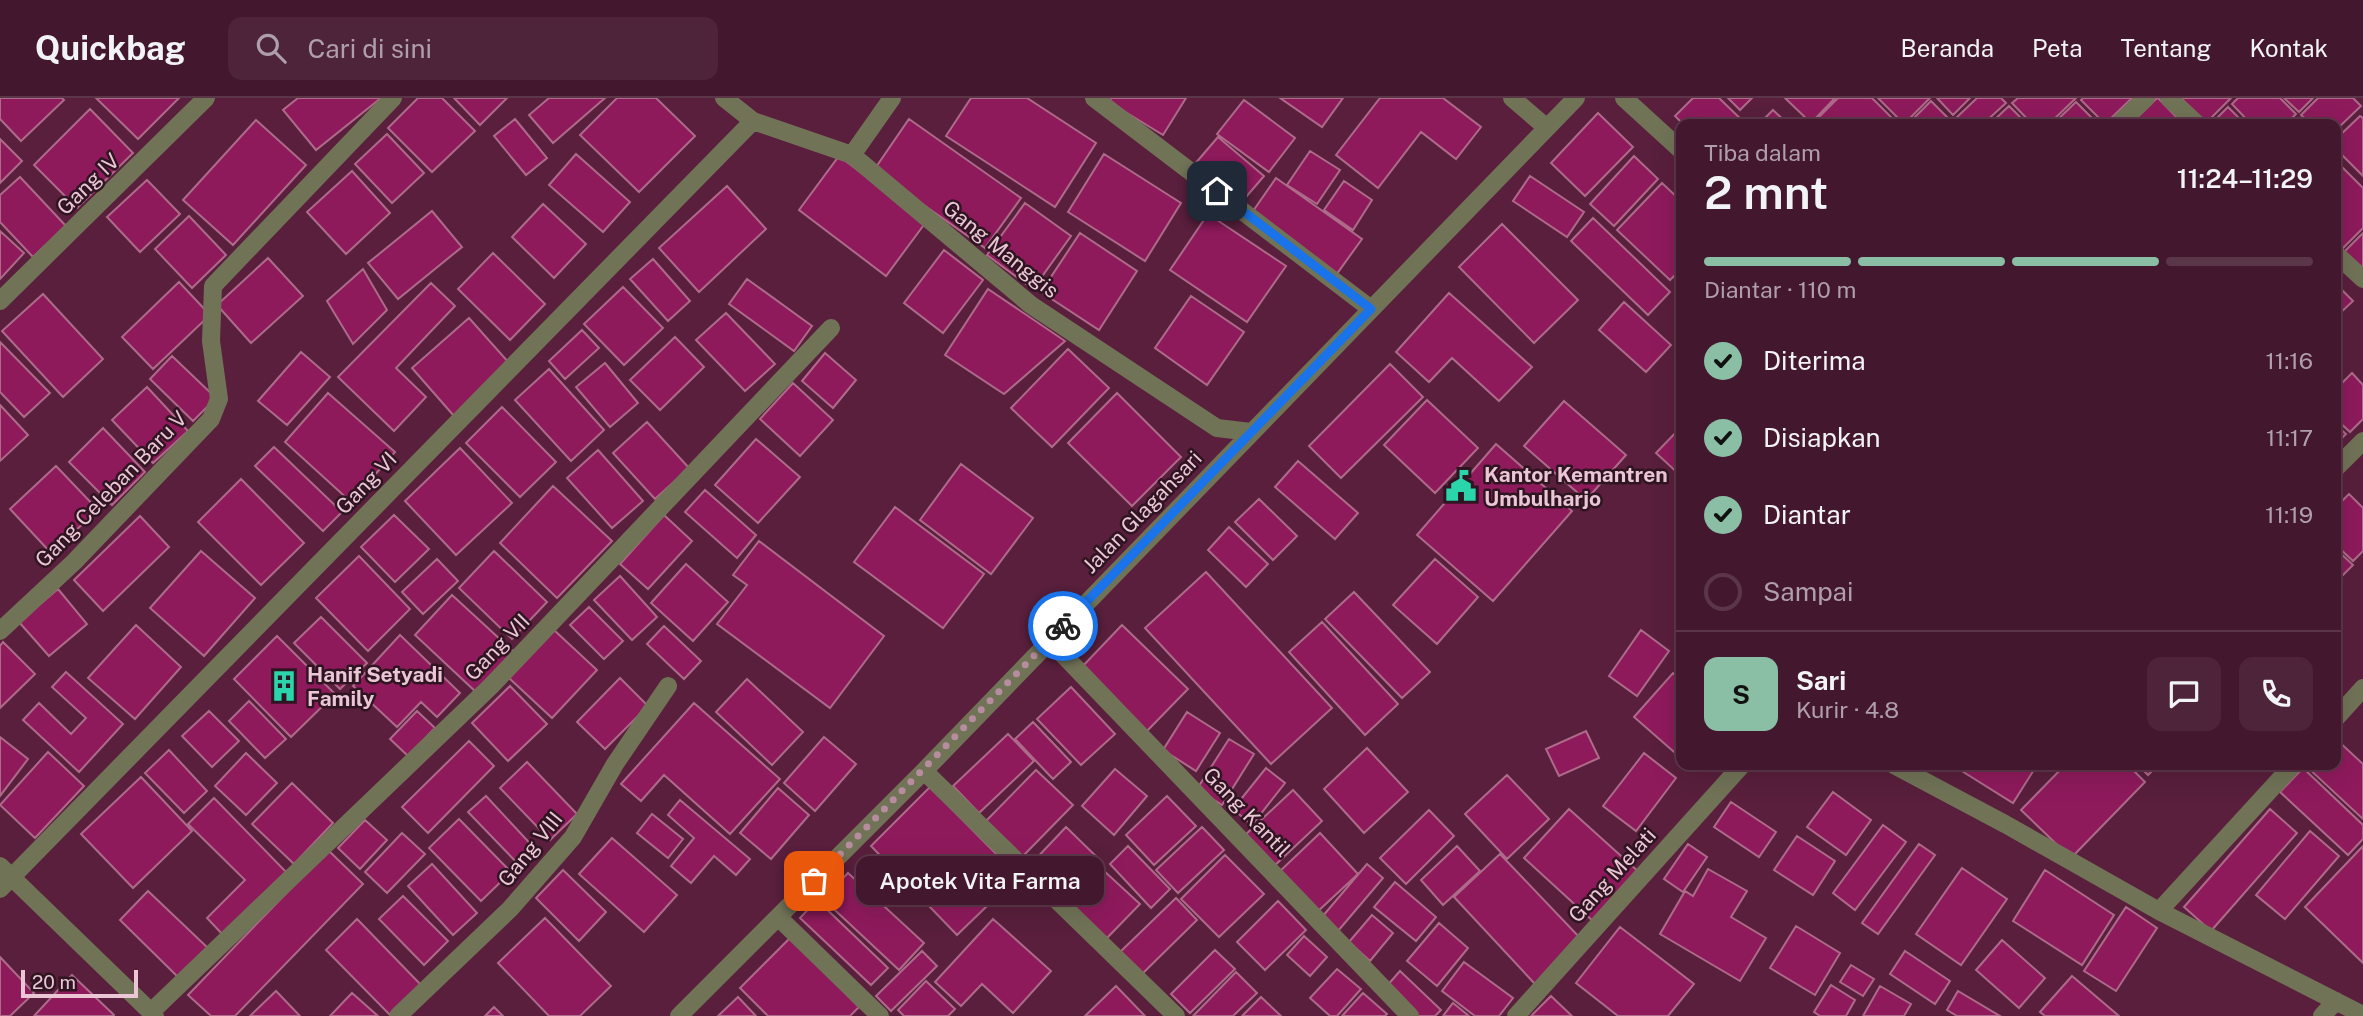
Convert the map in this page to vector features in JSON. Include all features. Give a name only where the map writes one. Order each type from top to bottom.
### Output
[{"type":"street","name":"Gang IV","points":[[0,301],[206,98]]},
{"type":"street","name":"Gang Celeban Baru V","points":[[0,631],[74,562],[211,419],[219,399],[211,341],[213,286],[393,98]]},
{"type":"street","name":"Gang Manggis","points":[[723,98],[753,121],[852,155],[1031,305],[1217,428],[1251,432]]},
{"type":"street","points":[[852,155],[892,98]]},
{"type":"street","points":[[1094,98],[1371,309]]},
{"type":"street","points":[[1512,98],[1547,128]]},
{"type":"street","name":"Jalan Glagahsari","points":[[679,1016],[923,771],[1576,98]]},
{"type":"street","points":[[1624,98],[1676,146]]},
{"type":"street","points":[[2124,119],[2146,98]]},
{"type":"street","points":[[2169,98],[2192,119]]},
{"type":"street","name":"Gang VI","points":[[4,878],[753,121]]},
{"type":"street","points":[[2341,259],[2363,279]]},
{"type":"street","name":"Gang VII","points":[[153,1014],[491,686],[831,328]]},
{"type":"street","points":[[2341,463],[2363,441]]},
{"type":"street","name":"Gang Kantil","points":[[1049,640],[1410,1016]]},
{"type":"street","name":"Gang VIII","points":[[398,1016],[510,909],[573,837],[615,764],[668,686]]},
{"type":"street","points":[[2341,712],[2363,688]]},
{"type":"street","name":"Gang Melati","points":[[1516,1016],[1737,770]]},
{"type":"street","points":[[1903,770],[2159,911],[2363,1015]]},
{"type":"street","points":[[2159,911],[2288,770]]},
{"type":"street","points":[[923,771],[1176,1016]]},
{"type":"street","points":[[4,878],[153,1014]]},
{"type":"street","points":[[778,917],[880,1016]]},
{"type":"street","points":[[2322,1016],[2336,1001]]},
{"type":"building","points":[[0,98],[64,100],[21,141],[0,119]]},
{"type":"building","points":[[96,98],[179,98],[138,139]]},
{"type":"building","points":[[298,98],[381,98],[316,150],[283,110]]},
{"type":"building","points":[[418,98],[442,98],[475,131],[432,172],[388,128]]},
{"type":"building","points":[[454,98],[507,98],[480,125]]},
{"type":"building","points":[[549,98],[605,98],[553,143],[529,115]]},
{"type":"building","points":[[617,98],[656,98],[695,136],[639,192],[580,135]]},
{"type":"building","points":[[971,98],[1027,98],[1096,143],[1055,207],[946,136]]},
{"type":"building","points":[[1111,98],[1186,98],[1163,135],[1109,102]]},
{"type":"building","points":[[1280,98],[1343,98],[1322,127]]},
{"type":"building","points":[[1380,98],[1443,98],[1481,127],[1456,159],[1421,132],[1378,188],[1336,155]]},
{"type":"building","points":[[1693,98],[1719,98],[1741,119],[1678,119],[1675,116]]},
{"type":"building","points":[[1728,98],[1752,98],[1740,110]]},
{"type":"building","points":[[1785,98],[1835,98],[1815,119],[1807,119]]},
{"type":"building","points":[[1838,98],[1872,98],[1893,119],[1817,119]]},
{"type":"building","points":[[1878,98],[1930,98],[1909,119],[1899,119]]},
{"type":"building","points":[[1937,98],[1970,98],[1953,115]]},
{"type":"building","points":[[1977,98],[2001,98],[2006,103],[1988,119],[1955,119]]},
{"type":"building","points":[[2018,98],[2076,98],[2054,119],[2027,119],[2012,103]]},
{"type":"building","points":[[2132,98],[2110,119],[2100,119],[2081,100]]},
{"type":"building","points":[[2157,98],[2178,119],[2135,119]]},
{"type":"building","points":[[2181,98],[2231,98],[2210,119],[2202,119]]},
{"type":"building","points":[[2238,98],[2280,98],[2296,114],[2291,119],[2246,119],[2232,104]]},
{"type":"building","points":[[2284,98],[2313,98],[2299,112]]},
{"type":"building","points":[[2318,98],[2353,98],[2361,106],[2341,125],[2341,119],[2305,119],[2301,115]]},
{"type":"building","points":[[1244,100],[1295,138],[1269,172],[1217,134]]},
{"type":"building","points":[[1931,101],[1949,119],[1913,119]]},
{"type":"building","points":[[2076,102],[2093,119],[2058,119]]},
{"type":"building","points":[[2009,106],[2022,119],[1995,119]]},
{"type":"building","points":[[2228,107],[2240,119],[2216,119]]},
{"type":"building","points":[[90,109],[133,153],[77,208],[34,165]]},
{"type":"building","points":[[1773,110],[1783,119],[1764,119]]},
{"type":"building","points":[[1598,113],[1633,147],[1585,196],[1551,163]]},
{"type":"building","points":[[2360,116],[2363,118],[2363,176],[2341,154],[2341,134]]},
{"type":"building","points":[[515,119],[547,158],[526,175],[494,136]]},
{"type":"building","points":[[909,119],[1021,198],[985,248],[874,170]]},
{"type":"building","points":[[256,120],[306,165],[233,245],[183,200]]},
{"type":"building","points":[[387,134],[424,173],[392,203],[355,164]]},
{"type":"building","points":[[1218,137],[1264,176],[1240,204],[1194,165]]},
{"type":"building","points":[[0,139],[22,161],[0,183]]},
{"type":"building","points":[[1310,151],[1340,170],[1317,204],[1287,185]]},
{"type":"building","points":[[576,154],[630,202],[603,232],[549,185]]},
{"type":"building","points":[[1104,154],[1181,203],[1145,261],[1068,212]]},
{"type":"building","points":[[839,156],[926,222],[886,276],[799,210]]},
{"type":"building","points":[[1634,156],[1658,179],[1614,226],[1590,204]]},
{"type":"building","points":[[2341,166],[2363,188],[2363,228],[2341,250]]},
{"type":"building","points":[[352,171],[390,213],[346,254],[307,212]]},
{"type":"building","points":[[1530,176],[1584,212],[1567,237],[1513,201]]},
{"type":"building","points":[[20,177],[66,226],[33,257],[0,222],[0,195]]},
{"type":"building","points":[[1276,178],[1362,239],[1336,275],[1251,214]]},
{"type":"building","points":[[147,180],[180,214],[140,252],[107,217]]},
{"type":"building","points":[[1344,181],[1372,200],[1353,230],[1324,210]]},
{"type":"building","points":[[1662,183],[1676,196],[1676,274],[1670,280],[1617,230]]},
{"type":"building","points":[[727,186],[766,229],[699,292],[659,248]]},
{"type":"building","points":[[1025,203],[1071,236],[1033,289],[987,255]]},
{"type":"building","points":[[543,204],[586,244],[554,278],[512,237]]},
{"type":"building","points":[[432,211],[462,247],[398,299],[368,263]]},
{"type":"building","points":[[1208,214],[1286,266],[1247,322],[1170,270]]},
{"type":"building","points":[[189,216],[226,255],[192,288],[155,249]]},
{"type":"building","points":[[1593,218],[1670,292],[1648,315],[1571,241]]},
{"type":"building","points":[[1502,224],[1578,300],[1534,343],[1459,267]]},
{"type":"building","points":[[0,231],[24,253],[0,279]]},
{"type":"building","points":[[1080,233],[1137,271],[1099,330],[1041,292]]},
{"type":"building","points":[[2363,233],[2363,274],[2343,253]]},
{"type":"building","points":[[944,250],[983,280],[943,333],[904,303]]},
{"type":"building","points":[[493,253],[545,304],[510,340],[458,289]]},
{"type":"building","points":[[268,258],[303,296],[251,343],[217,305]]},
{"type":"building","points":[[653,259],[690,301],[668,321],[630,279]]},
{"type":"building","points":[[363,269],[387,310],[353,344],[327,301]]},
{"type":"building","points":[[747,279],[812,326],[794,351],[729,304]]},
{"type":"building","points":[[179,282],[210,315],[153,369],[122,337]]},
{"type":"building","points":[[431,283],[455,306],[396,368],[426,397],[394,431],[338,377]]},
{"type":"building","points":[[623,287],[663,328],[624,365],[584,324]]},
{"type":"building","points":[[988,289],[1065,341],[1004,394],[945,355]]},
{"type":"building","points":[[2341,289],[2353,301],[2341,312]]},
{"type":"building","points":[[1449,293],[1532,367],[1499,401],[1452,358],[1429,382],[1396,352]]},
{"type":"building","points":[[43,294],[103,359],[63,397],[2,331]]},
{"type":"building","points":[[1191,296],[1244,332],[1207,385],[1155,348]]},
{"type":"building","points":[[1624,302],[1671,345],[1646,372],[1599,330]]},
{"type":"building","points":[[726,313],[775,364],[745,391],[696,340]]},
{"type":"building","points":[[469,318],[511,365],[454,416],[412,368]]},
{"type":"building","points":[[582,330],[599,348],[565,379],[549,361]]},
{"type":"building","points":[[675,337],[704,367],[660,410],[630,380]]},
{"type":"building","points":[[0,342],[50,393],[24,417],[0,392]]},
{"type":"building","points":[[1068,349],[1109,388],[1052,447],[1011,408]]},
{"type":"building","points":[[301,352],[330,377],[287,425],[258,401]]},
{"type":"building","points":[[825,353],[856,380],[833,408],[802,381]]},
{"type":"building","points":[[172,356],[216,398],[193,421],[150,379]]},
{"type":"building","points":[[605,363],[638,403],[610,427],[576,387]]},
{"type":"building","points":[[1390,364],[1423,397],[1341,478],[1309,446]]},
{"type":"building","points":[[549,369],[604,430],[571,461],[515,400]]},
{"type":"building","points":[[2352,373],[2363,385],[2363,419],[2350,432],[2341,424],[2341,384]]},
{"type":"building","points":[[793,383],[833,420],[800,456],[760,419]]},
{"type":"building","points":[[147,387],[188,431],[153,463],[112,420]]},
{"type":"building","points":[[328,393],[395,452],[351,502],[285,442]]},
{"type":"building","points":[[1117,393],[1181,457],[1132,506],[1068,443]]},
{"type":"building","points":[[1427,400],[1478,448],[1435,493],[1384,445]]},
{"type":"building","points":[[1564,401],[1626,455],[1586,500],[1524,446]]},
{"type":"building","points":[[0,405],[28,435],[0,461]]},
{"type":"building","points":[[502,407],[556,462],[520,497],[466,443]]},
{"type":"building","points":[[647,422],[689,468],[655,499],[613,453]]},
{"type":"building","points":[[103,428],[145,472],[112,505],[69,462]]},
{"type":"building","points":[[1676,432],[1676,471],[1656,453]]},
{"type":"building","points":[[756,439],[800,477],[758,523],[715,485]]},
{"type":"building","points":[[1496,444],[1572,511],[1493,601],[1417,535]]},
{"type":"building","points":[[274,447],[342,512],[323,531],[255,466]]},
{"type":"building","points":[[460,448],[512,503],[456,555],[405,501]]},
{"type":"building","points":[[598,450],[643,501],[612,528],[567,478]]},
{"type":"building","points":[[1298,461],[1358,513],[1335,539],[1275,487]]},
{"type":"building","points":[[961,464],[1033,518],[991,574],[920,520]]},
{"type":"building","points":[[56,466],[98,510],[51,553],[10,509]]},
{"type":"building","points":[[241,479],[304,543],[261,585],[198,522]]},
{"type":"building","points":[[553,486],[612,541],[557,598],[500,543]]},
{"type":"building","points":[[705,490],[756,535],[737,558],[685,512]]},
{"type":"building","points":[[2349,494],[2363,508],[2363,551],[2353,561],[2341,550],[2341,502]]},
{"type":"building","points":[[1259,499],[1297,536],[1273,560],[1235,522]]},
{"type":"building","points":[[895,507],[984,574],[943,628],[854,562]]},
{"type":"building","points":[[394,515],[429,549],[395,582],[361,547]]},
{"type":"building","points":[[664,515],[692,541],[648,589],[620,564]]},
{"type":"building","points":[[140,516],[169,547],[103,611],[74,580]]},
{"type":"building","points":[[1229,527],[1268,564],[1246,587],[1208,550]]},
{"type":"building","points":[[759,541],[884,636],[830,708],[717,624],[747,585],[733,575]]},
{"type":"building","points":[[201,551],[255,598],[204,656],[150,608]]},
{"type":"building","points":[[494,551],[547,602],[512,639],[459,588]]},
{"type":"building","points":[[2341,554],[2353,565],[2341,577]]},
{"type":"building","points":[[359,556],[410,609],[368,651],[316,598]]},
{"type":"building","points":[[437,559],[458,581],[423,614],[402,592]]},
{"type":"building","points":[[1435,559],[1478,597],[1437,644],[1393,605]]},
{"type":"building","points":[[686,564],[728,602],[693,641],[651,603]]},
{"type":"building","points":[[1206,572],[1332,708],[1271,764],[1145,628]]},
{"type":"building","points":[[620,576],[657,617],[632,640],[594,600]]},
{"type":"building","points":[[58,589],[87,624],[49,656],[19,622]]},
{"type":"building","points":[[1354,592],[1430,672],[1402,698],[1325,619]]},
{"type":"building","points":[[452,595],[514,652],[476,692],[415,635]]},
{"type":"building","points":[[589,607],[623,641],[604,659],[570,625]]},
{"type":"building","points":[[321,617],[367,663],[340,689],[294,643]]},
{"type":"building","points":[[1322,622],[1398,704],[1365,735],[1289,652]]},
{"type":"building","points":[[136,625],[181,667],[135,719],[88,678]]},
{"type":"building","points":[[1122,625],[1188,689],[1145,733],[1080,669]]},
{"type":"building","points":[[664,626],[701,661],[684,679],[647,644]]},
{"type":"building","points":[[554,630],[597,670],[552,718],[509,678]]},
{"type":"building","points":[[1641,630],[1669,651],[1637,696],[1609,676]]},
{"type":"building","points":[[400,635],[460,693],[437,717],[421,702],[397,727],[353,686]]},
{"type":"building","name":"Hanif Setyadi Family","points":[[277,636],[335,694],[291,737],[234,679]]},
{"type":"building","points":[[3,642],[35,674],[0,708],[0,646]]},
{"type":"building","points":[[66,672],[123,724],[79,772],[23,720],[39,703],[71,734],[86,718],[52,687]]},
{"type":"building","points":[[1673,673],[1676,675],[1676,754],[1634,717]]},
{"type":"building","points":[[620,678],[648,706],[605,749],[577,722]]},
{"type":"building","points":[[747,679],[803,732],[772,765],[716,712]]},
{"type":"building","points":[[510,686],[547,724],[508,761],[472,723]]},
{"type":"building","points":[[1071,687],[1115,734],[1081,765],[1037,719]]},
{"type":"building","points":[[249,701],[286,739],[265,758],[229,721]]},
{"type":"building","points":[[694,703],[780,779],[730,834],[664,775],[641,801],[621,784]]},
{"type":"building","points":[[209,711],[239,741],[212,767],[182,736]]},
{"type":"building","points":[[417,711],[435,728],[408,756],[390,739]]},
{"type":"building","points":[[1187,712],[1220,733],[1196,771],[1163,750]]},
{"type":"building","points":[[1033,722],[1071,762],[1053,779],[1015,739]]},
{"type":"building","points":[[1586,731],[1599,758],[1559,776],[1546,749]]},
{"type":"building","points":[[1008,734],[1034,761],[979,813],[953,786]]},
{"type":"building","points":[[0,737],[28,759],[0,796]]},
{"type":"building","points":[[824,737],[856,764],[815,811],[784,783]]},
{"type":"building","points":[[1229,739],[1254,754],[1222,805],[1197,789]]},
{"type":"building","points":[[469,741],[494,766],[428,833],[402,807]]},
{"type":"building","points":[[2341,744],[2363,764],[2363,819],[2310,770],[2341,770]]},
{"type":"building","points":[[1367,748],[1408,792],[1364,833],[1324,789]]},
{"type":"building","points":[[169,750],[207,791],[184,813],[145,773]]},
{"type":"building","points":[[48,752],[84,786],[35,838],[0,805]]},
{"type":"building","points":[[246,753],[277,783],[246,815],[215,786]]},
{"type":"building","points":[[1644,753],[1676,778],[1636,831],[1603,806]]},
{"type":"building","points":[[527,762],[577,814],[550,840],[500,788]]},
{"type":"building","points":[[1266,768],[1285,783],[1252,825],[1233,809]]},
{"type":"building","points":[[1115,769],[1147,796],[1114,835],[1082,806]]},
{"type":"building","points":[[1036,770],[1073,805],[1019,860],[983,824]]},
{"type":"building","points":[[1960,770],[2034,770],[2013,803]]},
{"type":"building","points":[[2060,770],[2133,770],[2145,782],[2071,858],[2021,810]]},
{"type":"building","points":[[2301,770],[2305,770],[2363,825],[2363,839],[2348,855],[2280,792]]},
{"type":"building","points":[[1507,775],[1549,819],[1507,859],[1465,814]]},
{"type":"building","points":[[141,777],[192,831],[133,888],[81,834]]},
{"type":"building","points":[[292,783],[333,823],[294,864],[252,824]]},
{"type":"building","points":[[930,787],[1018,876],[957,935],[871,846]]},
{"type":"building","points":[[778,788],[809,815],[771,859],[740,833]]},
{"type":"building","points":[[1293,790],[1322,821],[1273,867],[1243,837]]},
{"type":"building","points":[[1833,792],[1871,820],[1846,855],[1807,827]]},
{"type":"building","points":[[486,796],[538,852],[522,868],[468,812]]},
{"type":"building","points":[[1167,796],[1196,826],[1154,865],[1126,835]]},
{"type":"building","points":[[214,798],[288,874],[224,936],[207,918],[245,880],[188,824]]},
{"type":"building","points":[[680,800],[750,859],[736,875],[714,856],[691,883],[671,866],[694,838],[668,815]]},
{"type":"building","points":[[1731,802],[1776,832],[1759,857],[1714,827]]},
{"type":"building","points":[[1569,809],[1640,873],[1594,922],[1524,858]]},
{"type":"building","points":[[2270,809],[2297,833],[2211,931],[2184,907]]},
{"type":"building","points":[[1429,810],[1454,836],[1406,884],[1380,858]]},
{"type":"building","points":[[652,814],[683,839],[668,858],[637,833]]},
{"type":"building","points":[[459,819],[511,872],[481,901],[429,848]]},
{"type":"building","points":[[365,820],[387,840],[360,869],[338,848]]},
{"type":"building","points":[[1883,825],[1906,842],[1855,910],[1833,893]]},
{"type":"building","points":[[1066,827],[1103,863],[1069,899],[1031,864]]},
{"type":"building","points":[[1202,827],[1224,850],[1178,893],[1156,870]]},
{"type":"building","points":[[2310,831],[2339,856],[2285,919],[2256,895]]},
{"type":"building","points":[[402,833],[425,854],[387,893],[365,872]]},
{"type":"building","points":[[1320,833],[1358,874],[1316,913],[1278,873]]},
{"type":"building","points":[[1797,836],[1835,861],[1813,895],[1774,870]]},
{"type":"building","points":[[612,838],[677,895],[644,932],[579,874]]},
{"type":"building","points":[[1688,844],[1707,857],[1683,892],[1664,879]]},
{"type":"building","points":[[1919,844],[1935,855],[1878,934],[1862,923]]},
{"type":"building","points":[[1128,846],[1170,889],[1151,908],[1110,864]]},
{"type":"building","points":[[1457,846],[1480,871],[1443,905],[1421,880]]},
{"type":"building","points":[[2363,846],[2363,963],[2305,907]]},
{"type":"building","points":[[328,850],[363,884],[235,1016],[211,1016],[188,995]]},
{"type":"building","points":[[1500,854],[1582,940],[1535,984],[1454,897]]},
{"type":"building","points":[[1225,855],[1264,894],[1219,937],[1181,899]]},
{"type":"building","points":[[432,864],[477,913],[453,935],[408,886]]},
{"type":"building","points":[[1367,864],[1383,878],[1338,931],[1322,917]]},
{"type":"building","points":[[1962,868],[2007,899],[1961,965],[1916,934]]},
{"type":"building","points":[[1708,869],[1747,891],[1731,917],[1766,938],[1740,981],[1660,934],[1685,891],[1693,896]]},
{"type":"building","points":[[563,870],[606,912],[579,941],[536,898]]},
{"type":"building","points":[[1103,870],[1140,904],[1104,941],[1068,908]]},
{"type":"building","points":[[2045,870],[2114,915],[2082,965],[2013,921]]},
{"type":"building","points":[[848,873],[924,943],[899,970],[823,899]]},
{"type":"building","points":[[1395,882],[1436,917],[1416,941],[1374,907]]},
{"type":"building","points":[[148,891],[209,949],[180,979],[120,920]]},
{"type":"building","points":[[403,896],[448,941],[424,965],[379,919]]},
{"type":"building","points":[[1176,898],[1197,920],[1141,975],[1119,953]]},
{"type":"building","points":[[817,900],[888,968],[871,985],[800,918]]},
{"type":"building","points":[[1278,901],[1306,930],[1265,970],[1237,942]]},
{"type":"building","points":[[2126,907],[2157,928],[2116,991],[2084,971]]},
{"type":"building","points":[[1372,915],[1393,933],[1370,961],[1349,942]]},
{"type":"building","points":[[545,918],[611,986],[580,1016],[549,1016],[498,963]]},
{"type":"building","points":[[357,919],[423,987],[391,1016],[326,950]]},
{"type":"building","points":[[993,919],[1051,971],[1013,1013],[982,984],[961,1006],[935,982]]},
{"type":"building","points":[[1439,923],[1468,948],[1437,986],[1407,961]]},
{"type":"building","points":[[1796,926],[1840,953],[1815,995],[1770,968]]},
{"type":"building","points":[[1620,927],[1694,984],[1668,1016],[1618,1016],[1576,983]]},
{"type":"building","points":[[1304,936],[1327,957],[1310,976],[1287,955]]},
{"type":"building","points":[[790,938],[859,1007],[850,1016],[768,1016],[740,988]]},
{"type":"building","points":[[2002,940],[2045,978],[2019,1008],[1976,970]]},
{"type":"building","points":[[1215,950],[1235,969],[1190,1013],[1171,994]]},
{"type":"building","points":[[922,951],[937,966],[891,1011],[876,996]]},
{"type":"building","points":[[1905,951],[1950,981],[1935,1004],[1890,974]]},
{"type":"building","points":[[0,957],[34,993],[10,1016],[0,1016]]},
{"type":"building","points":[[1464,962],[1513,998],[1499,1016],[1475,1016],[1442,991]]},
{"type":"building","points":[[1851,965],[1874,979],[1863,996],[1840,982]]},
{"type":"building","points":[[1337,969],[1361,989],[1337,1016],[1330,1016],[1310,998]]},
{"type":"building","points":[[1400,971],[1441,1010],[1435,1016],[1415,1016],[1385,988]]},
{"type":"building","points":[[1236,972],[1257,993],[1233,1016],[1193,1016]]},
{"type":"building","points":[[72,975],[114,1015],[114,1016],[34,1016]]},
{"type":"building","points":[[2072,976],[2119,1016],[2045,1016],[2040,1012]]},
{"type":"building","points":[[926,981],[955,1009],[948,1016],[904,1016],[898,1010]]},
{"type":"building","points":[[1831,985],[1855,1000],[1846,1016],[1820,1016],[1814,1012]]},
{"type":"building","points":[[1116,986],[1145,1016],[1085,1016]]},
{"type":"building","points":[[1880,986],[1911,1004],[1904,1016],[1863,1016]]},
{"type":"building","points":[[276,991],[300,1016],[250,1016]]},
{"type":"building","points":[[1958,991],[2000,1016],[1957,1016],[1947,1010]]},
{"type":"building","points":[[352,993],[378,1016],[330,1016]]},
{"type":"building","points":[[1363,993],[1387,1014],[1342,1016]]},
{"type":"building","points":[[1551,996],[1572,1016],[1531,1016]]},
{"type":"building","points":[[738,997],[756,1016],[718,1016]]},
{"type":"building","points":[[1261,997],[1281,1016],[1242,1016]]},
{"type":"building","points":[[1453,1003],[1469,1016],[1443,1016]]},
{"type":"building","points":[[494,1007],[503,1016],[485,1016]]},
{"type":"way so far","points":[[814,881],[1063,626]]},
{"type":"place","name":"Kantor Kemantren Umbulharjo","points":[[1461,486]]},
{"type":"place","name":"Hanif Setyadi Family","points":[[284,686]]},
{"type":"place","name":"Apotek Vita Farma","points":[[814,881]]},
{"type":"route","points":[[1063,626],[1371,309],[1217,191]]}]
